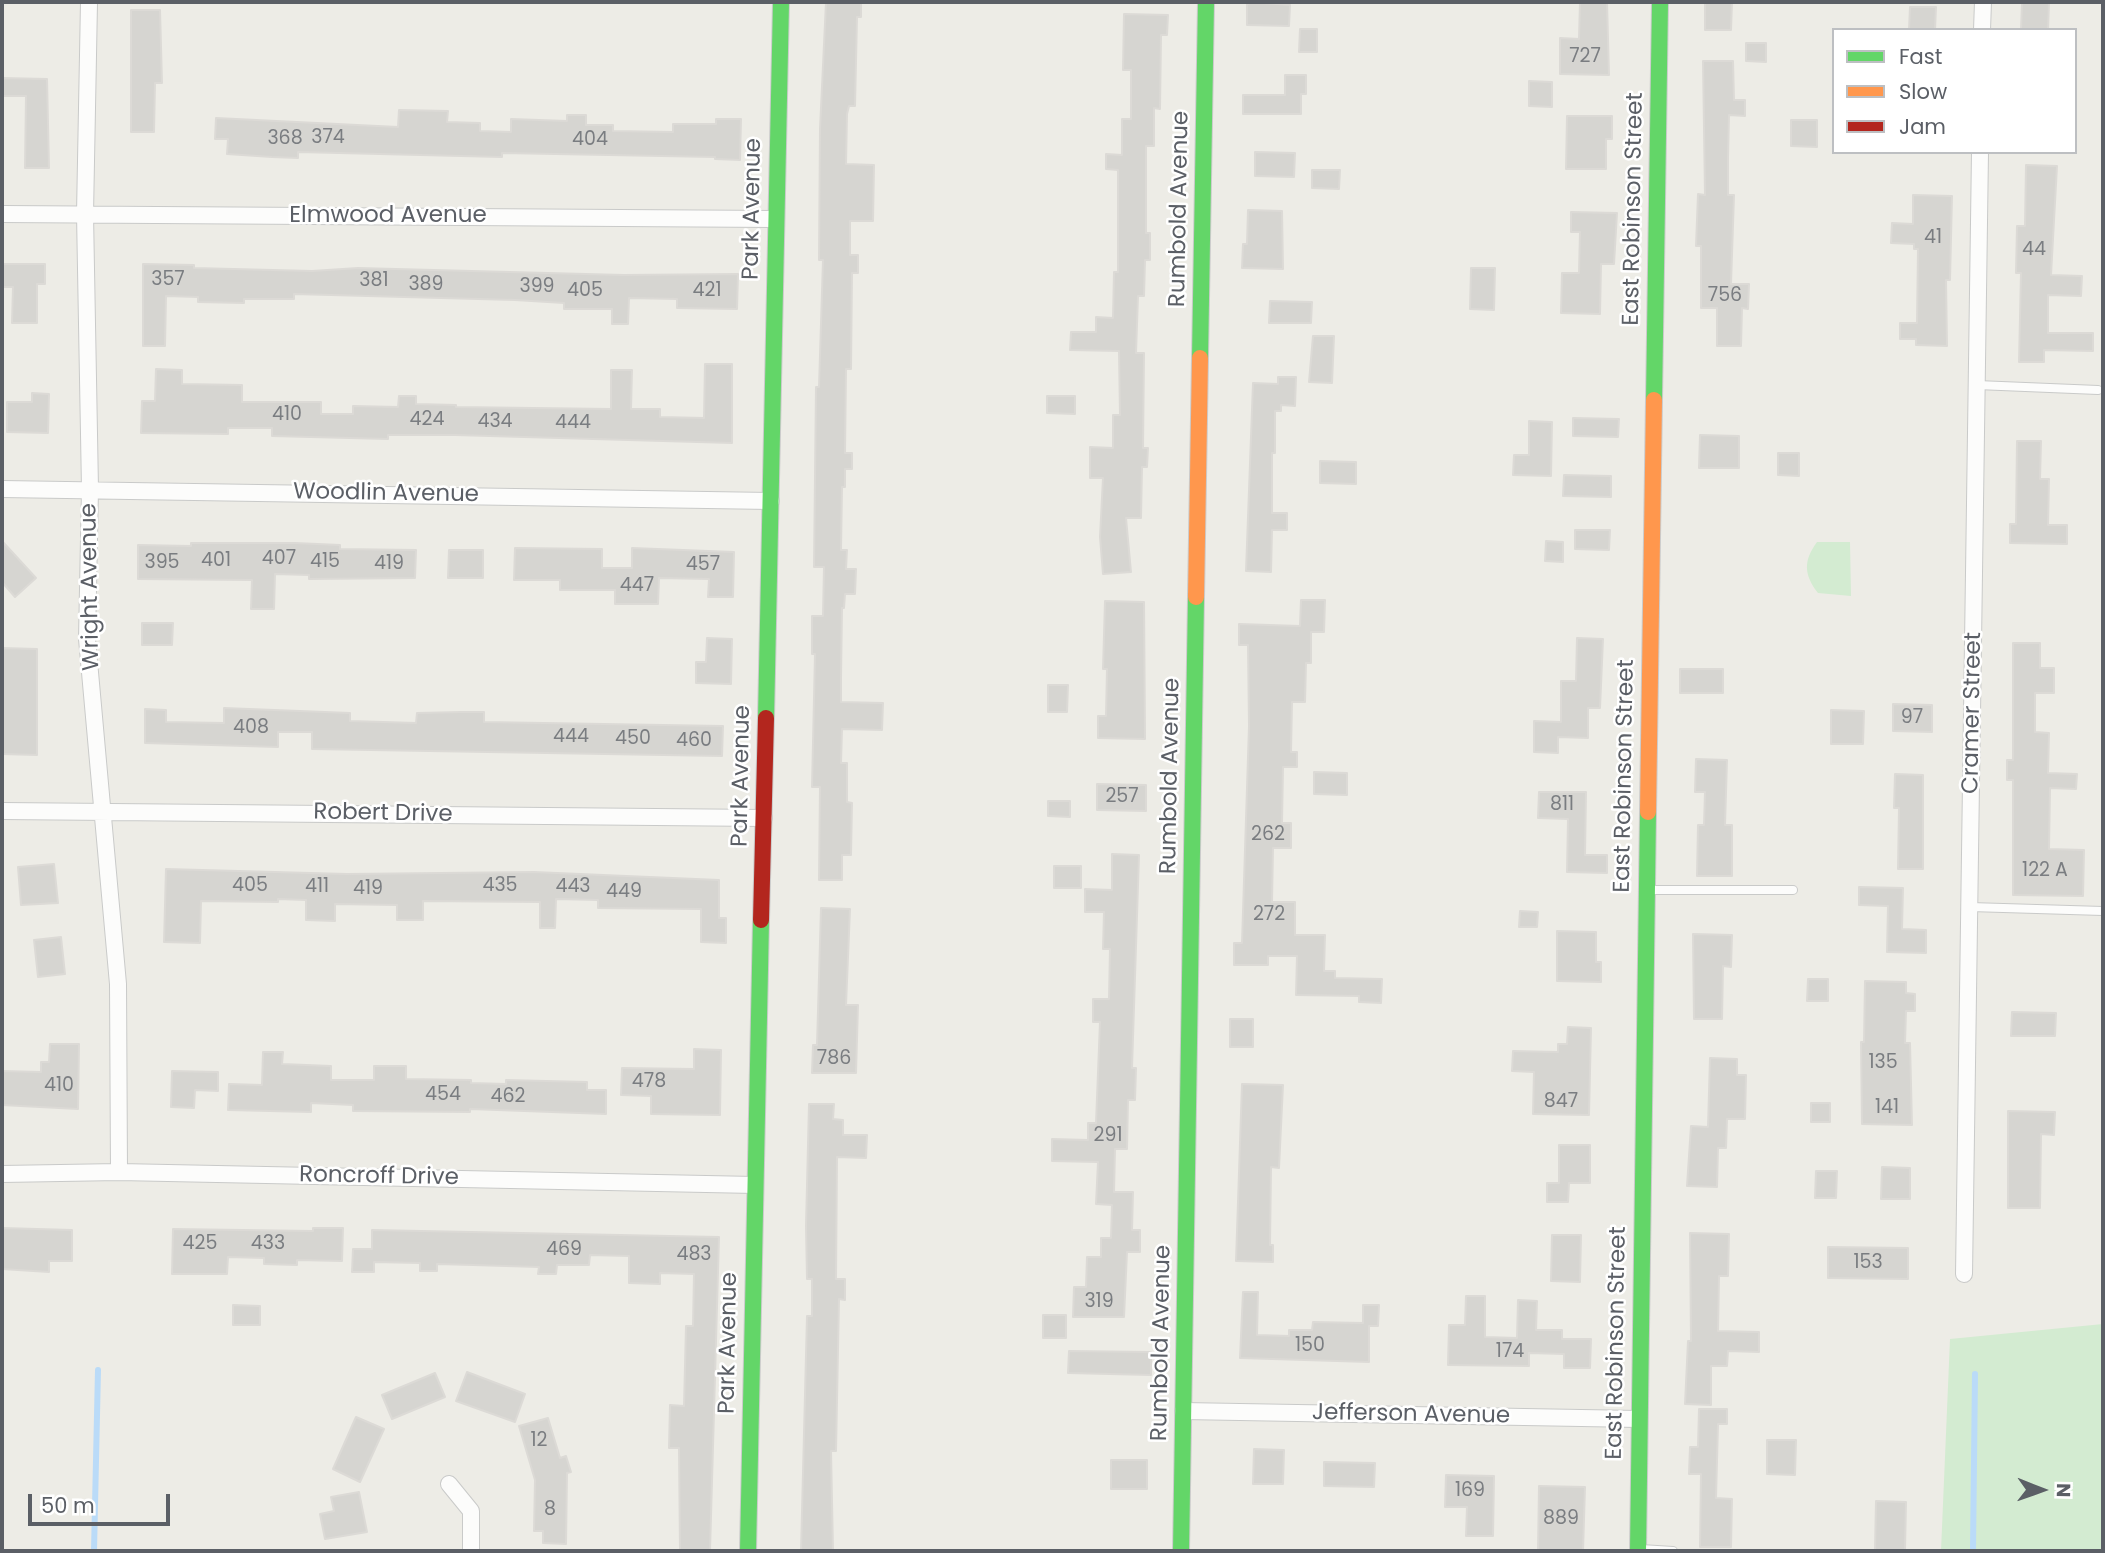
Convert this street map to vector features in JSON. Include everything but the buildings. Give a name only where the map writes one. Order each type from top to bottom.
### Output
[{"type":"street","name":"Wright Avenue","points":[[89,2],[85,214],[90,489],[88,639],[118,984],[119,1172]]},
{"type":"street","name":"Park Avenue","points":[[748,1551],[781,2]]},
{"type":"street","name":"Rumbold Avenue","points":[[1181,1551],[1206,2]]},
{"type":"street","name":"East Robinson Street","points":[[1638,1550],[1660,2]]},
{"type":"street","points":[[1982,28],[1983,2]]},
{"type":"street","name":"Cramer Street","points":[[1964,1274],[1980,154]]},
{"type":"street","name":"Elmwood Avenue","points":[[2,214],[775,219]]},
{"type":"street","name":"Woodlin Avenue","points":[[2,489],[771,500]]},
{"type":"street","name":"Robert Drive","points":[[2,811],[764,818]]},
{"type":"street","name":"Roncroff Drive","points":[[2,1174],[119,1172],[755,1185]]},
{"type":"street","name":"Jefferson Avenue","points":[[1183,1411],[1638,1419]]},
{"type":"street","points":[[449,1484],[471,1511],[471,1551]]},
{"type":"lane","points":[[1977,385],[2098,390]]},
{"type":"lane","points":[[1646,890],[1793,890]]},
{"type":"lane","points":[[1970,908],[2103,911]]},
{"type":"lane","points":[[1638,1550],[1673,1551]]},
{"type":"green space","points":[[1817,542],[1850,542],[1851,596],[1818,593],[1813,586],[1807,562]]},
{"type":"green space","points":[[2103,1324],[2103,1551],[1941,1551],[1950,1339]]},
{"type":"waterway","points":[[94,1551],[98,1370]]},
{"type":"waterway","points":[[1973,1551],[1975,1374]]},
{"type":"traffic: fast","points":[[766,718],[781,2]]},
{"type":"traffic: fast","points":[[1200,358],[1206,2]]},
{"type":"traffic: fast","points":[[1654,400],[1660,2]]},
{"type":"traffic: fast","points":[[1181,1551],[1196,597]]},
{"type":"traffic: fast","points":[[1638,1551],[1648,812]]},
{"type":"traffic: fast","points":[[748,1551],[761,920]]},
{"type":"traffic: slow","points":[[1196,597],[1200,358]]},
{"type":"traffic: slow","points":[[1648,812],[1654,400]]},
{"type":"traffic: jam","points":[[761,920],[766,718]]}]
